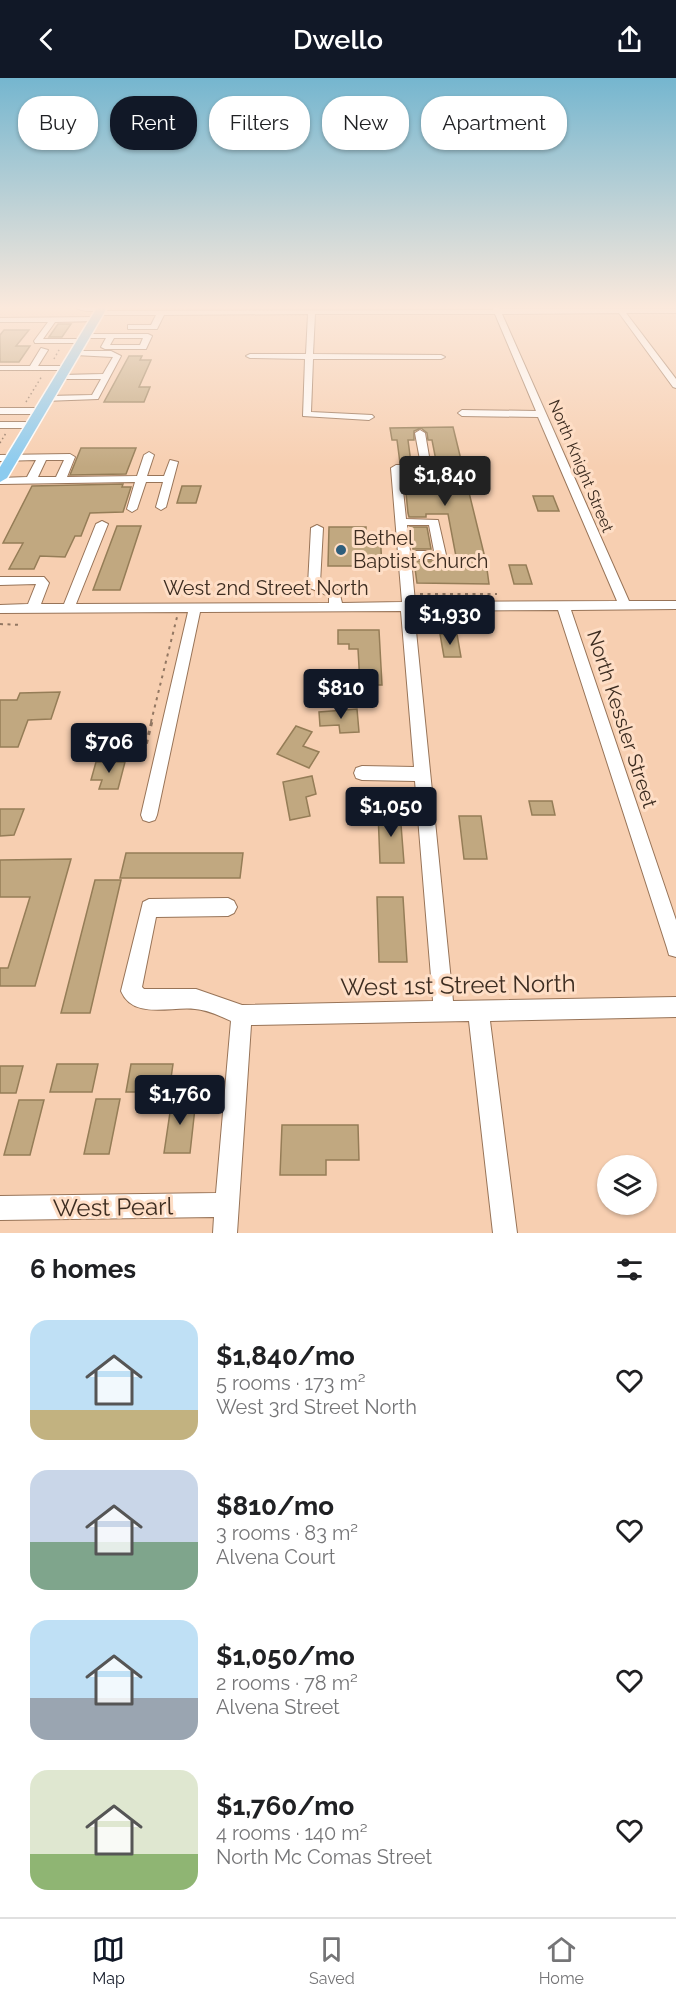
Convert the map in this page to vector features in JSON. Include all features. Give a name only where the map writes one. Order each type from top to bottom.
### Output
[{"type":"main road","points":[[0,480],[6,458],[32,425],[71,360]]},
{"type":"street","points":[[32,368],[37,360]]},
{"type":"street","points":[[47,399],[95,397],[113,360]]},
{"type":"street","points":[[310,360],[306,414],[369,417]]},
{"type":"street","name":"North Knight Street","points":[[519,360],[624,606]]},
{"type":"street","points":[[657,360],[676,385]]},
{"type":"street","points":[[0,368],[32,368],[106,376]]},
{"type":"street","points":[[0,411],[40,411]]},
{"type":"street","points":[[462,413],[542,414]]},
{"type":"street","points":[[4,428],[32,425]]},
{"type":"street","points":[[420,433],[426,468],[396,468],[444,1010]]},
{"type":"street","points":[[132,509],[149,455]]},
{"type":"street","points":[[31,480],[43,457]]},
{"type":"street","points":[[6,458],[70,457],[60,480]]},
{"type":"street","points":[[161,507],[173,462]]},
{"type":"street","points":[[0,480],[168,479]]},
{"type":"street","points":[[401,522],[434,522],[440,555],[405,555]]},
{"type":"street","points":[[68,609],[102,524]]},
{"type":"street","points":[[317,528],[314,585],[335,594],[336,607]]},
{"type":"street","points":[[0,581],[40,580],[43,583],[33,609]]},
{"type":"street","name":"West 2nd Street North","points":[[0,609],[336,607],[408,603],[563,606],[676,605]]},
{"type":"street","name":"North Kessler Street","points":[[563,606],[676,948]]},
{"type":"street","points":[[149,815],[195,608]]},
{"type":"street","points":[[362,773],[423,774]]},
{"type":"street","points":[[225,1233],[242,1015],[196,999],[150,999],[134,995],[131,991],[148,908],[228,908]]},
{"type":"street","name":"West 1st Street North","points":[[242,1015],[676,1007]]},
{"type":"street","points":[[478,1009],[505,1233]]},
{"type":"street","name":"West Pearl","points":[[0,1208],[227,1205]]},
{"type":"path","points":[[0,443],[4,428]]},
{"type":"path","points":[[408,603],[496,594]]},
{"type":"path","points":[[142,761],[177,617],[167,617]]},
{"type":"path","points":[[0,624],[21,625]]},
{"type":"building","points":[[0,360],[20,360],[19,362],[0,362]]},
{"type":"building","points":[[127,360],[151,360],[139,387],[150,387],[144,402],[104,402]]},
{"type":"building","points":[[453,427],[486,562],[489,584],[417,583],[414,561],[433,561],[434,567],[458,567],[448,514],[409,517],[408,513],[404,473],[413,473],[413,476],[439,476],[432,440],[428,440],[427,433],[421,428],[414,431],[414,440],[408,440],[411,463],[400,463],[397,440],[392,440],[390,428]]},
{"type":"building","points":[[81,448],[136,448],[126,474],[70,475]]},
{"type":"building","points":[[123,484],[122,487],[131,487],[123,512],[90,513],[81,536],[75,536],[65,557],[40,556],[34,569],[9,569],[23,543],[3,543],[32,486]]},
{"type":"building","points":[[182,486],[201,486],[196,503],[177,503]]},
{"type":"building","points":[[533,496],[553,496],[559,511],[538,511]]},
{"type":"building","points":[[117,526],[141,526],[120,590],[93,590]]},
{"type":"building","points":[[329,527],[366,527],[366,533],[380,533],[382,566],[328,566]]},
{"type":"building","points":[[410,527],[427,527],[431,549],[413,549]]},
{"type":"building","points":[[509,565],[526,565],[532,584],[514,584]]},
{"type":"building","points":[[338,630],[379,630],[382,685],[360,685],[358,649],[349,649],[349,644],[338,644]]},
{"type":"building","points":[[440,634],[457,634],[461,657],[444,657]]},
{"type":"building","points":[[60,692],[51,719],[28,720],[18,747],[0,747],[0,700],[17,700],[20,693]]},
{"type":"building","points":[[357,709],[359,732],[340,733],[339,725],[320,726],[319,712]]},
{"type":"building","points":[[296,726],[312,732],[303,746],[319,752],[309,768],[277,754]]},
{"type":"building","points":[[96,762],[125,762],[118,789],[99,789],[102,780],[91,780]]},
{"type":"building","points":[[312,776],[316,794],[306,797],[310,816],[290,820],[283,782]]},
{"type":"building","points":[[529,801],[552,801],[555,815],[532,815]]},
{"type":"building","points":[[0,809],[24,809],[14,835],[0,836]]},
{"type":"building","points":[[378,812],[400,812],[404,863],[380,863]]},
{"type":"building","points":[[459,816],[481,816],[487,859],[464,859]]},
{"type":"building","points":[[126,853],[243,853],[240,878],[120,878]]},
{"type":"building","points":[[71,859],[35,986],[0,986],[0,968],[8,968],[30,897],[0,897],[0,860]]},
{"type":"building","points":[[95,880],[121,880],[90,1013],[61,1013]]},
{"type":"building","points":[[377,897],[403,897],[407,962],[379,962]]},
{"type":"building","points":[[57,1064],[98,1064],[92,1092],[50,1092]]},
{"type":"building","points":[[131,1064],[173,1064],[169,1092],[126,1092]]},
{"type":"building","points":[[0,1066],[23,1066],[16,1093],[0,1093]]},
{"type":"building","points":[[96,1099],[120,1099],[109,1154],[84,1154]]},
{"type":"building","points":[[172,1099],[196,1099],[190,1153],[164,1153]]},
{"type":"building","points":[[19,1100],[44,1100],[30,1155],[4,1155]]},
{"type":"building","points":[[282,1125],[358,1125],[359,1160],[326,1160],[326,1175],[280,1175]]},
{"type":"place","name":"Bethel Baptist Church","points":[[341,550]]}]
